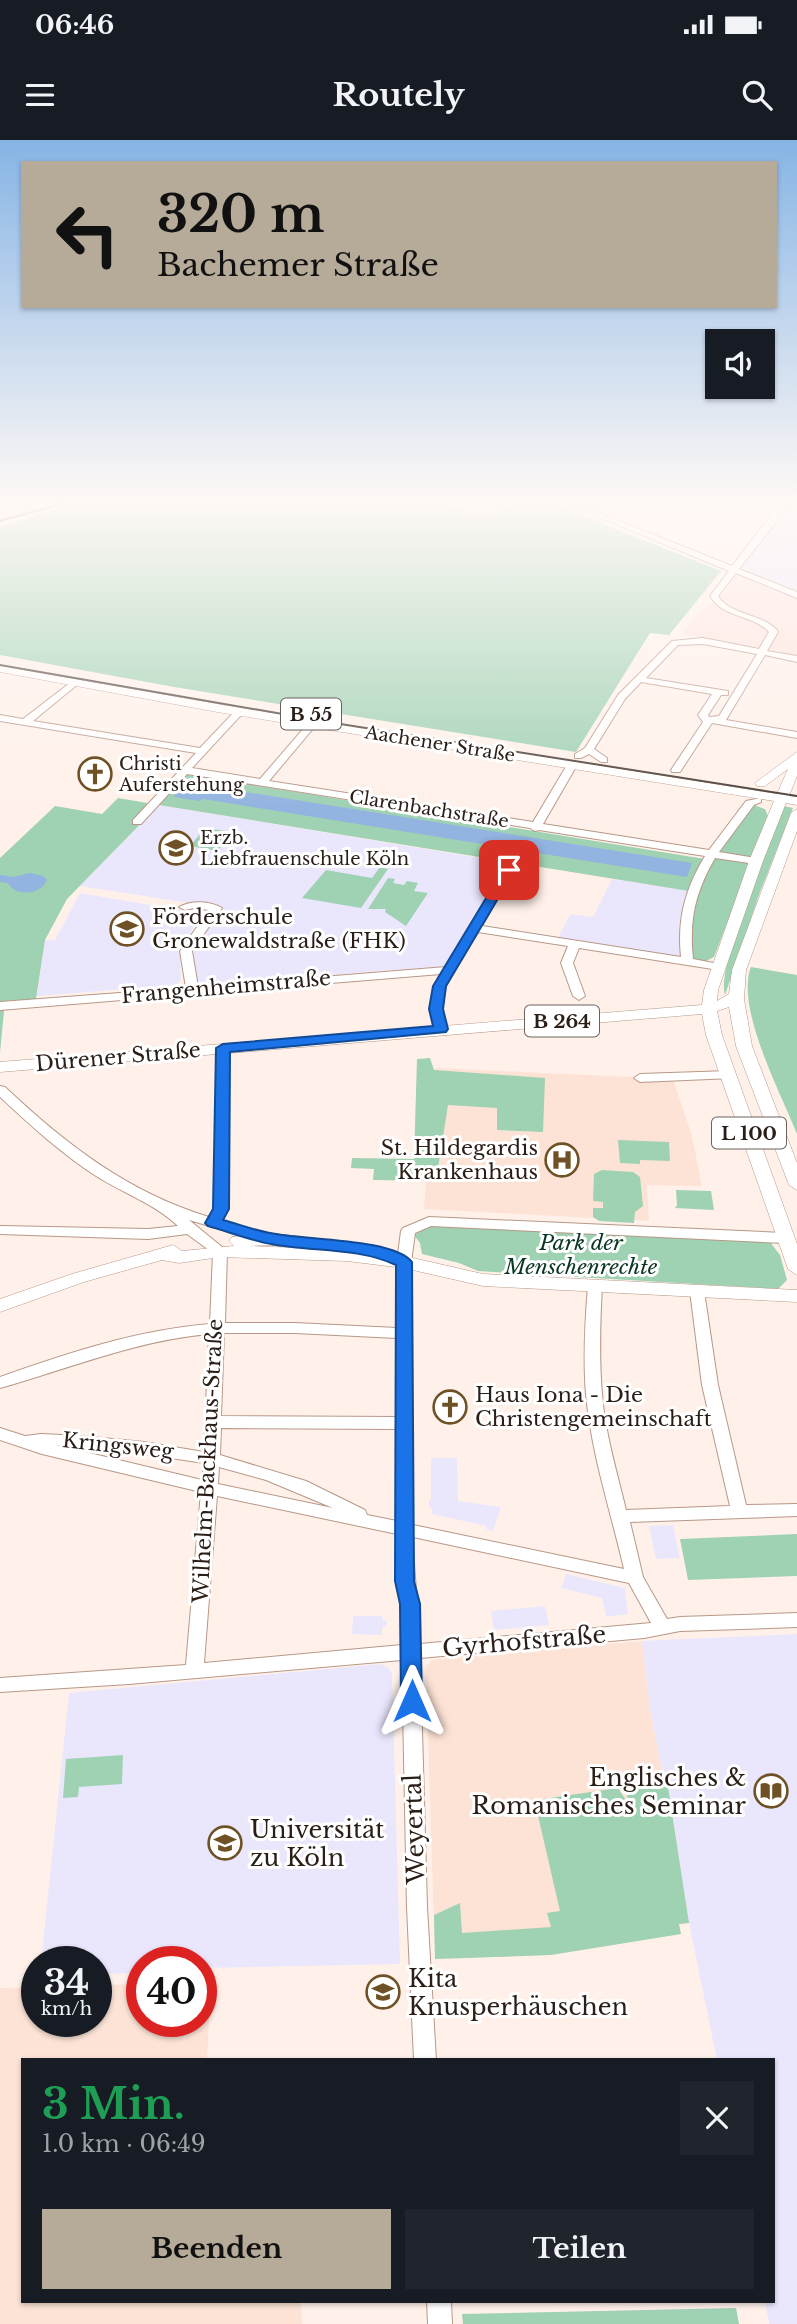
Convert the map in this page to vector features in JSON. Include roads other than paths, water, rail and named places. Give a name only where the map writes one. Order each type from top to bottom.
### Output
[{"type":"main road","name":"Aachener Straße","points":[[0,660],[580,757],[639,776],[681,776],[692,773],[761,783],[788,792],[797,801]]},
{"type":"main road","name":"Aachener Straße","points":[[0,669],[313,723],[604,760],[678,776],[788,792]]},
{"type":"main road","points":[[761,783],[797,759]]},
{"type":"main road","points":[[738,1025],[726,1015],[709,1009],[711,990],[756,861],[788,792],[797,759]]},
{"type":"main road","points":[[711,990],[723,997],[735,996],[740,970],[794,832],[797,813]]},
{"type":"main road","points":[[684,1010],[694,1003],[718,970]]},
{"type":"main road","name":"Dürener Straße","points":[[0,1068],[441,1029],[709,1009],[718,1007],[735,996]]},
{"type":"main road","name":"L 100","points":[[735,996],[738,1025],[797,1187]]},
{"type":"main road","name":"L 100","points":[[709,1009],[714,1035],[797,1269]]},
{"type":"main road","points":[[769,1187],[784,1183],[797,1187]]},
{"type":"main road","points":[[0,1306],[78,1278],[165,1255],[180,1257],[213,1247],[271,1239],[349,1247],[387,1254],[404,1262]]},
{"type":"main road","points":[[213,1247],[347,1255],[404,1262],[483,1280],[797,1296]]},
{"type":"street","points":[[678,776],[713,721],[723,718],[774,633],[773,629],[724,605]]},
{"type":"street","points":[[535,828],[621,697],[678,642],[703,641],[764,650],[797,659]]},
{"type":"street","points":[[637,679],[737,695]]},
{"type":"street","points":[[25,722],[75,682]]},
{"type":"street","points":[[718,692],[703,719],[797,735]]},
{"type":"street","points":[[137,822],[240,711]]},
{"type":"street","points":[[0,718],[201,751]]},
{"type":"street","points":[[262,783],[313,723]]},
{"type":"street","name":"Clarenbachstraße","points":[[184,770],[535,828],[756,861]]},
{"type":"street","points":[[687,961],[685,923],[695,885],[709,855],[750,803],[757,800]]},
{"type":"street","points":[[441,1029],[436,997],[509,870]]},
{"type":"street","points":[[185,907],[194,905],[216,908],[186,951],[192,989]]},
{"type":"street","points":[[476,928],[687,961],[718,970]]},
{"type":"street","points":[[575,944],[567,963],[579,996]]},
{"type":"street","name":"Frangenheimstraße","points":[[0,1006],[451,970]]},
{"type":"street","points":[[213,1223],[221,1209],[223,1048]]},
{"type":"street","points":[[640,1078],[729,1075]]},
{"type":"street","points":[[0,1090],[84,1163],[167,1207],[271,1239]]},
{"type":"street","points":[[167,1207],[189,1229],[213,1247]]},
{"type":"street","name":"Weyertal","points":[[425,2058],[416,1880],[410,1604],[405,1581],[404,1262],[408,1231],[429,1221],[784,1238]]},
{"type":"street","points":[[0,1230],[166,1234],[189,1229]]},
{"type":"street","points":[[165,1255],[168,1241],[166,1234]]},
{"type":"street","name":"Wilhelm-Backhaus-Straße","points":[[194,1671],[212,1458],[216,1329],[213,1247]]},
{"type":"street","points":[[596,1286],[592,1337],[594,1396],[601,1443],[635,1578],[671,1625]]},
{"type":"street","points":[[697,1291],[710,1385],[739,1511]]},
{"type":"street","points":[[0,1383],[53,1364],[151,1338],[216,1329],[405,1333]]},
{"type":"street","points":[[213,1422],[406,1423]]},
{"type":"street","name":"Kringsweg","points":[[0,1434],[42,1448],[210,1488],[635,1578]]},
{"type":"street","name":"Kringsweg","points":[[23,1440],[50,1439],[142,1447],[212,1458],[289,1481],[334,1500],[369,1520]]},
{"type":"street","points":[[620,1516],[797,1510]]},
{"type":"street","name":"Gyrhofstraße","points":[[0,1685],[194,1671],[644,1631],[671,1625],[797,1620]]},
{"type":"street","points":[[439,2303],[440,2324]]},
{"type":"water","points":[[190,780],[214,784],[214,787],[692,863],[687,877],[203,799],[199,801],[174,797],[177,789]]},
{"type":"water","points":[[30,873],[43,876],[47,880],[40,889],[22,892],[8,883],[0,882],[0,875],[14,877]]},
{"type":"tram line","points":[[0,665],[334,723],[797,796]]},
{"type":"place","name":"Christi Auferstehung","points":[[95,774]]},
{"type":"place","name":"Erzb. Liebfrauenschule Köln","points":[[176,848]]},
{"type":"place","name":"Förderschule Gronewaldstraße (FHK)","points":[[127,929]]},
{"type":"place","name":"St. Hildegardis Krankenhaus","points":[[562,1160]]},
{"type":"place","name":"Haus Iona - Die Christengemeinschaft","points":[[450,1407]]},
{"type":"place","name":"Englisches & Romanisches Seminar","points":[[771,1791]]},
{"type":"place","name":"Universität zu Köln","points":[[225,1843]]},
{"type":"place","name":"Kita Knusperhäuschen","points":[[383,1992]]},
{"type":"park label","name":"Park der Menschenrechte","points":[[581,1255]]}]
